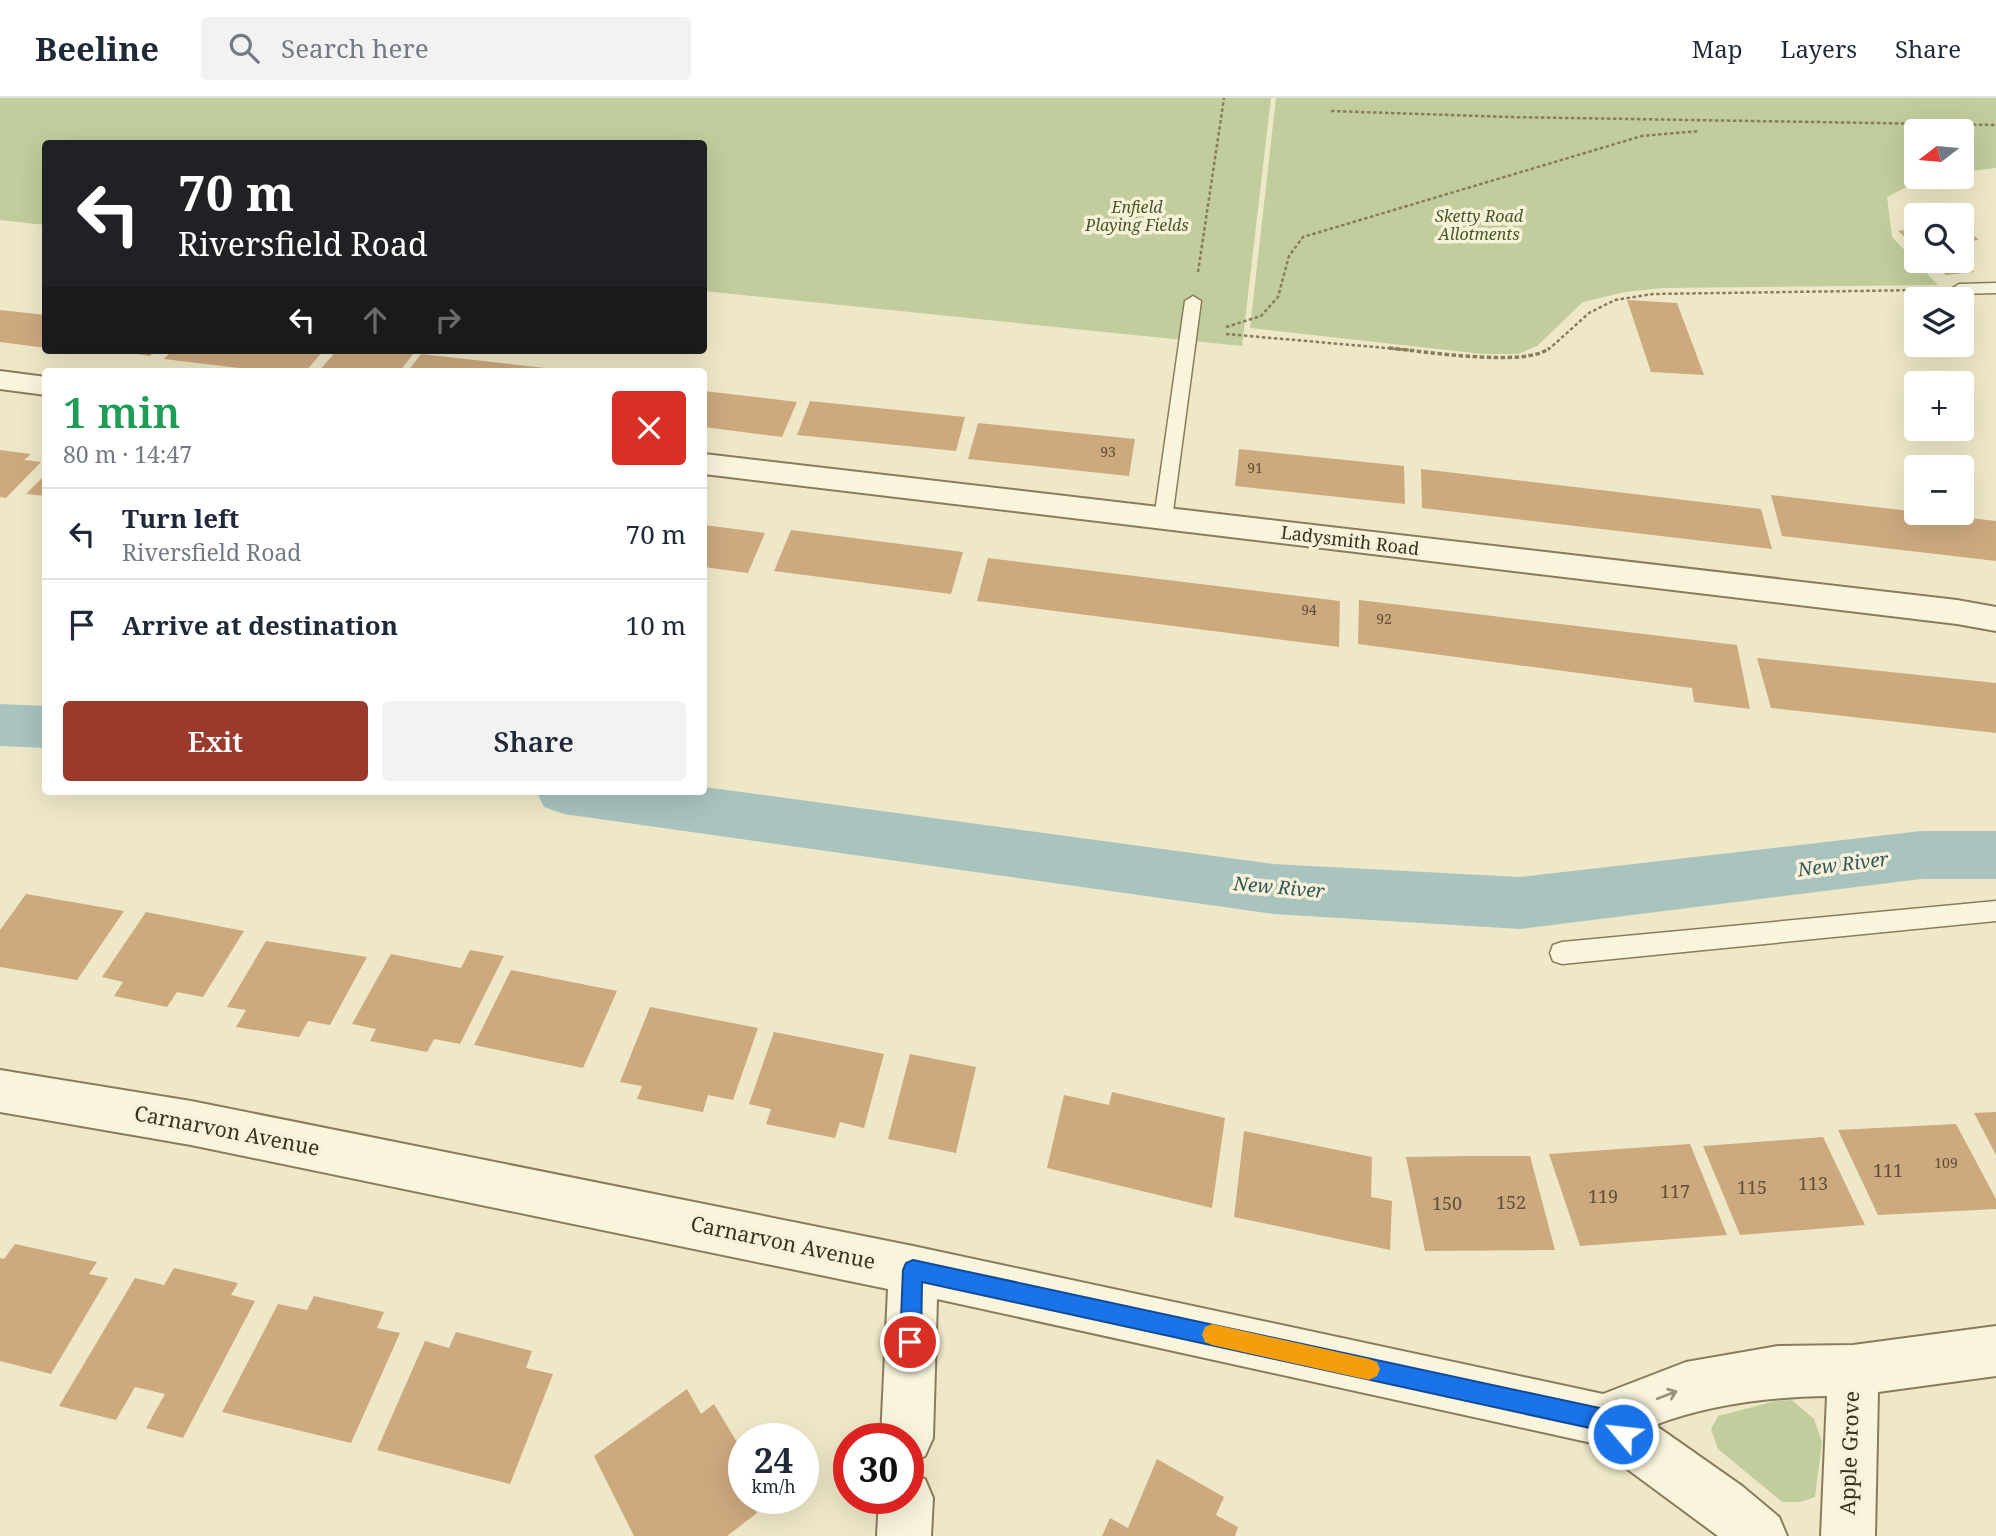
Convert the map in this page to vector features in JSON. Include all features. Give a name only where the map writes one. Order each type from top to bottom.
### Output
[{"type":"street","points":[[0,380],[42,385]]},
{"type":"street","name":"Ladysmith Road","points":[[707,464],[1957,612],[1996,619]]},
{"type":"street","name":"Carnarvon Avenue","points":[[0,1091],[191,1123],[913,1270],[1604,1420]]},
{"type":"street","points":[[908,1423],[913,1270]]},
{"type":"street","name":"Apple Grove","points":[[1604,1420],[1686,1388],[1778,1371],[1853,1370],[1996,1351]]},
{"type":"street","name":"Apple Grove","points":[[1848,1536],[1853,1370]]},
{"type":"street","points":[[1604,1420],[1723,1505],[1760,1536]]},
{"type":"street","points":[[904,1536],[905,1514]]},
{"type":"lane","points":[[1974,289],[1996,288]]},
{"type":"lane","points":[[1163,519],[1193,301]]},
{"type":"lane","points":[[1562,953],[1996,911]]},
{"type":"path","points":[[1193,301],[1224,98]]},
{"type":"path","points":[[1331,111],[1508,117],[1996,125]]},
{"type":"path","points":[[1190,331],[1228,327],[1261,316],[1278,297],[1289,256],[1303,237],[1642,136],[1699,131]]},
{"type":"path","points":[[1190,331],[1514,359],[1544,353],[1589,313],[1615,300],[1653,294],[1904,290]]},
{"type":"green space","name":"Enfield Playing Fields","points":[[0,98],[1271,98],[1242,346],[707,291],[707,140],[42,140],[42,225],[0,220]]},
{"type":"green space","name":"Sketty Road Allotments","points":[[1276,98],[1996,98],[1996,168],[1974,171],[1974,119],[1904,119],[1904,188],[1887,197],[1892,237],[1904,250],[1904,273],[1926,273],[1938,285],[1663,288],[1625,292],[1583,302],[1537,346],[1518,354],[1483,354],[1250,328]]},
{"type":"green space","points":[[1792,1400],[1814,1419],[1822,1442],[1815,1497],[1800,1502],[1782,1502],[1718,1449],[1711,1429],[1718,1416],[1776,1401]]},
{"type":"building","points":[[1627,300],[1677,303],[1704,375],[1651,372]]},
{"type":"building","points":[[0,310],[42,315],[42,347],[0,342]]},
{"type":"building","points":[[168,354],[321,354],[309,368],[240,368],[164,359]]},
{"type":"building","points":[[334,354],[413,354],[402,368],[322,368]]},
{"type":"building","points":[[421,354],[545,368],[410,368]]},
{"type":"building","points":[[707,391],[797,402],[782,437],[707,427]]},
{"type":"building","points":[[810,401],[965,417],[956,451],[797,435]]},
{"type":"building","points":[[978,423],[1135,439],[1129,476],[968,459]]},
{"type":"building","points":[[1239,449],[1404,466],[1405,504],[1235,486]]},
{"type":"building","points":[[0,450],[31,454],[24,460],[41,462],[6,498],[0,497]]},
{"type":"building","points":[[1421,469],[1761,509],[1772,549],[1422,508]]},
{"type":"building","points":[[42,478],[42,496],[26,494]]},
{"type":"building","points":[[1771,495],[1904,510],[1904,525],[1974,525],[1974,518],[1996,521],[1996,561],[1782,536]]},
{"type":"building","points":[[707,525],[765,533],[748,573],[707,567]]},
{"type":"building","points":[[791,530],[963,552],[951,594],[774,571]]},
{"type":"building","points":[[988,558],[1340,601],[1339,647],[977,601]]},
{"type":"building","points":[[1359,600],[1737,645],[1750,709],[1694,702],[1692,688],[1358,644]]},
{"type":"building","points":[[1757,658],[1996,683],[1996,733],[1771,708]]},
{"type":"building","points":[[26,894],[124,911],[77,980],[0,967],[0,930]]},
{"type":"building","points":[[146,912],[244,931],[203,997],[177,992],[167,1007],[114,996],[123,982],[102,977]]},
{"type":"building","points":[[266,941],[367,957],[330,1025],[308,1021],[299,1037],[236,1027],[246,1010],[227,1007]]},
{"type":"building","points":[[470,950],[504,956],[460,1044],[434,1039],[427,1052],[370,1041],[376,1029],[352,1024],[391,954],[461,968]]},
{"type":"building","points":[[511,970],[617,991],[583,1068],[474,1045]]},
{"type":"building","points":[[650,1007],[758,1028],[733,1100],[708,1095],[703,1112],[637,1099],[642,1086],[620,1082]]},
{"type":"building","points":[[774,1032],[884,1054],[864,1128],[840,1122],[835,1138],[766,1124],[771,1109],[749,1104]]},
{"type":"building","points":[[910,1054],[976,1067],[956,1153],[888,1139]]},
{"type":"building","points":[[1112,1092],[1225,1118],[1212,1208],[1047,1168],[1064,1095],[1109,1105]]},
{"type":"building","points":[[1996,1112],[1996,1155],[1974,1113]]},
{"type":"building","points":[[1956,1124],[1996,1199],[1996,1209],[1878,1215],[1838,1130]]},
{"type":"building","points":[[1244,1131],[1372,1157],[1371,1197],[1392,1201],[1390,1250],[1234,1217]]},
{"type":"building","points":[[1823,1137],[1865,1225],[1740,1235],[1703,1146]]},
{"type":"building","points":[[1690,1144],[1727,1235],[1580,1246],[1549,1154]]},
{"type":"building","points":[[1530,1156],[1555,1250],[1425,1251],[1406,1157]]},
{"type":"building","points":[[15,1244],[97,1262],[89,1274],[108,1278],[51,1374],[0,1361],[0,1258],[4,1259]]},
{"type":"building","points":[[174,1268],[238,1283],[231,1295],[255,1301],[183,1438],[146,1428],[165,1394],[135,1387],[116,1420],[59,1406],[135,1278],[164,1285]]},
{"type":"building","points":[[314,1296],[384,1312],[377,1328],[400,1333],[351,1443],[222,1412],[278,1304],[307,1310]]},
{"type":"building","points":[[456,1332],[532,1351],[526,1368],[553,1374],[510,1484],[377,1450],[425,1341],[449,1348]]},
{"type":"building","points":[[687,1389],[701,1414],[714,1404],[728,1427],[728,1514],[756,1514],[727,1536],[634,1536],[594,1456]]},
{"type":"building","points":[[1157,1459],[1224,1497],[1216,1515],[1238,1527],[1235,1536],[1102,1536],[1110,1518],[1128,1528]]},
{"type":"waterway","name":"New River","points":[[0,725],[42,727]]},
{"type":"waterway","name":"New River","points":[[593,795],[1273,889],[1520,903],[1921,855],[1996,855]]},
{"type":"slow traffic","points":[[1212,1335],[1369,1369]]},
{"type":"route","points":[[910,1342],[913,1270],[1604,1420],[1623,1434]]}]
